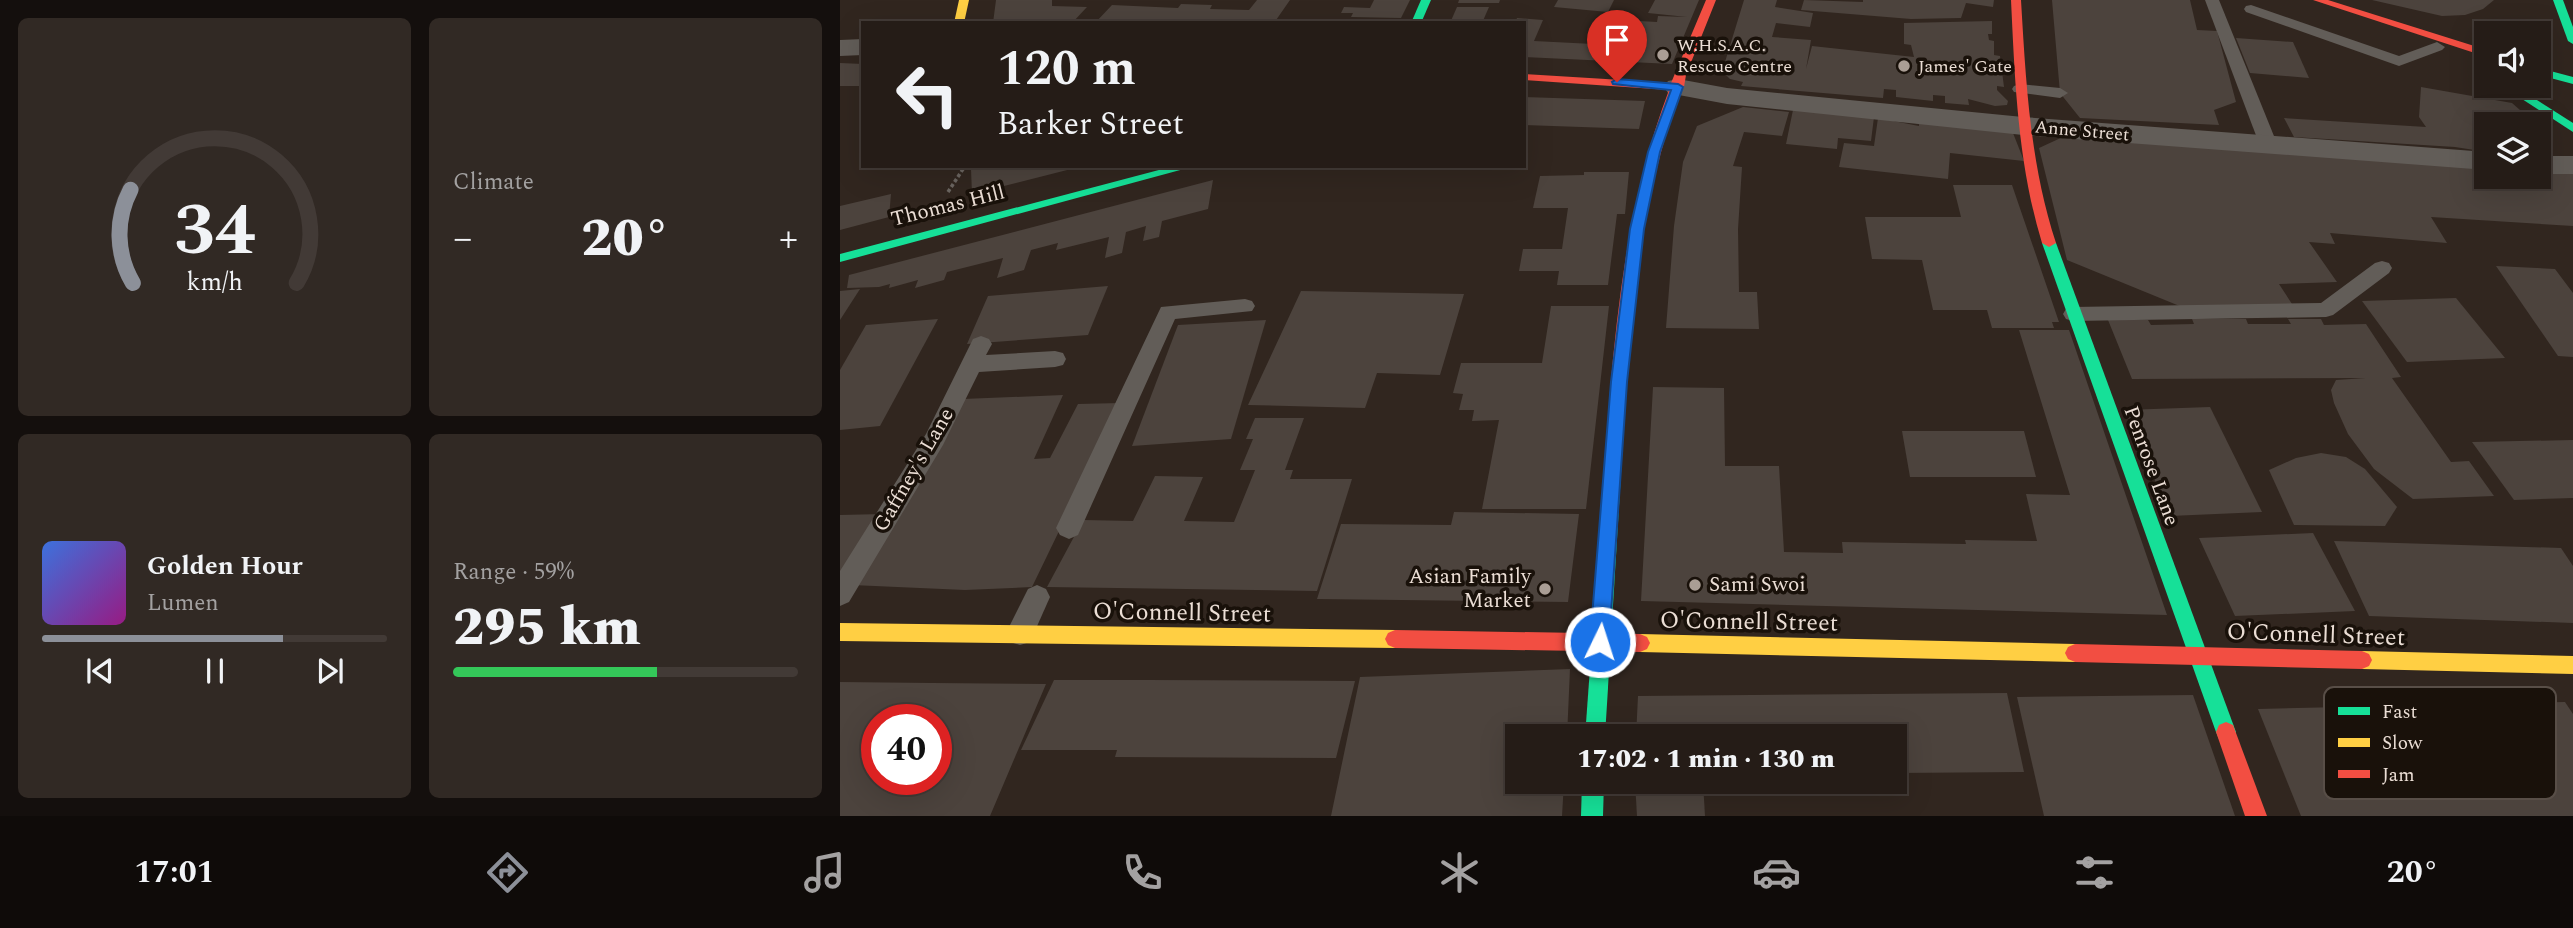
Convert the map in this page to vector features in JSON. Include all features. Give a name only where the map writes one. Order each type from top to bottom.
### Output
[{"type":"street","points":[[960,21],[964,0]]},
{"type":"street","points":[[1417,21],[1426,0]]},
{"type":"street","points":[[1596,724],[1619,382],[1637,229],[1654,152],[1688,54],[1712,0]]},
{"type":"street","name":"Penrose Lane","points":[[2016,0],[2023,126],[2041,221],[2256,816]]},
{"type":"street","points":[[2318,0],[2474,58]]},
{"type":"street","points":[[2558,0],[2573,41]]},
{"type":"street","points":[[2365,16],[2437,47],[2474,59]]},
{"type":"street","points":[[840,48],[861,47]]},
{"type":"street","points":[[2551,75],[2573,83]]},
{"type":"street","points":[[1526,77],[1678,87]]},
{"type":"street","points":[[2551,84],[2573,83]]},
{"type":"street","name":"Anne Street","points":[[1678,87],[1727,96],[2023,126],[2188,132],[2269,146],[2474,160]]},
{"type":"street","points":[[2527,98],[2573,128]]},
{"type":"street","points":[[2551,165],[2573,165]]},
{"type":"street","name":"Thomas Hill","points":[[840,258],[1181,168]]},
{"type":"street","name":"O'Connell Street","points":[[840,632],[1600,642],[2573,665]]},
{"type":"street","points":[[1592,816],[1593,794]]},
{"type":"lane","points":[[2212,0],[2269,146]]},
{"type":"lane","points":[[2251,9],[2399,61],[2437,47]]},
{"type":"lane","points":[[2020,89],[2060,93]]},
{"type":"lane","points":[[2073,314],[2326,310],[2382,268]]},
{"type":"lane","points":[[1069,528],[1168,312],[1245,306]]},
{"type":"lane","name":"Gaffney's Lane","points":[[840,594],[935,439],[976,354],[1055,359]]},
{"type":"lane","points":[[1020,633],[1037,597]]},
{"type":"path","points":[[945,196],[964,168]]},
{"type":"building","points":[[996,0],[1052,0],[1052,6],[1087,7],[1074,21],[993,21]]},
{"type":"building","points":[[1257,0],[1290,0],[1275,21],[1097,21],[1112,5],[1178,8],[1181,4],[1212,5],[1210,9],[1249,10]]},
{"type":"building","points":[[1374,0],[1410,0],[1401,18],[1351,17],[1353,13],[1341,13],[1344,7],[1370,8]]},
{"type":"building","points":[[1459,0],[1500,0],[1499,3],[1458,3]]},
{"type":"building","points":[[1558,0],[1614,0],[1608,12],[1554,7]]},
{"type":"building","points":[[1655,0],[1699,0],[1672,64],[1526,57],[1526,21],[1516,21],[1517,18],[1543,20],[1534,41],[1613,45],[1621,20],[1657,22],[1658,16],[1687,17],[1648,13]]},
{"type":"building","name":"James' Gate","points":[[1744,0],[1777,0],[1775,7],[1813,13],[1810,27],[1776,23],[1772,37],[1811,40],[1806,69],[1812,46],[1914,57],[1911,45],[1904,44],[1904,23],[1992,21],[1989,40],[1994,41],[1994,55],[2000,56],[2004,87],[1997,86],[1997,90],[2008,101],[2007,105],[1995,106],[1968,99],[1969,105],[1945,103],[1945,96],[1933,95],[1933,101],[1896,97],[1896,90],[1884,89],[1883,98],[1741,86],[1743,82],[1730,79],[1720,69],[1722,62],[1725,62]]},
{"type":"building","points":[[1804,0],[1994,0],[1993,7],[1966,3],[1961,18],[1911,19],[1801,10]]},
{"type":"building","points":[[2052,0],[2190,0],[2197,30],[2217,31],[2236,102],[2214,110],[2219,125],[2080,118],[2060,93]]},
{"type":"building","points":[[2372,0],[2494,0],[2483,9],[2465,15],[2442,16]]},
{"type":"building","points":[[1457,7],[1489,7],[1483,21],[1451,21]]},
{"type":"building","points":[[2236,38],[2293,42],[2309,78],[2250,73]]},
{"type":"building","points":[[840,63],[861,64],[861,86],[840,86]]},
{"type":"building","points":[[2421,87],[2512,103],[2522,112],[2474,112],[2474,150],[2294,137],[2284,118],[2426,127],[2419,117]]},
{"type":"building","points":[[1526,97],[1645,101],[1639,129],[1526,125]]},
{"type":"building","points":[[1743,107],[1789,112],[1782,136],[1744,132],[1733,166],[1742,167],[1738,229],[1739,292],[1757,292],[1759,329],[1666,328],[1674,226],[1683,162],[1697,126]]},
{"type":"building","points":[[1793,110],[1874,117],[1871,141],[1838,138],[1837,149],[1786,144]]},
{"type":"building","points":[[1878,118],[1919,126],[1919,123],[2013,133],[2024,161],[1950,153],[1948,179],[1839,167],[1844,143],[1874,146]]},
{"type":"building","points":[[2065,136],[2474,164],[2474,189],[2551,189],[2551,169],[2573,170],[2573,226],[2431,217],[2447,243],[2330,233],[2335,244],[2309,242],[2337,282],[2279,284],[2292,304],[2182,307],[2067,260],[2039,148]]},
{"type":"building","points":[[975,168],[1075,168],[972,194],[971,169]]},
{"type":"building","points":[[1584,172],[1629,172],[1625,214],[1617,214],[1608,285],[1557,285],[1559,271],[1519,271],[1523,249],[1562,249],[1568,208],[1533,208],[1540,176],[1584,175]]},
{"type":"building","points":[[1213,180],[1208,209],[1162,221],[1159,237],[1143,241],[1146,226],[1126,232],[1122,253],[1105,258],[1109,237],[1056,250],[1058,243],[1031,250],[1024,270],[997,278],[1003,258],[947,272],[944,280],[915,288],[918,280],[889,288],[890,284],[847,288],[849,275]]},
{"type":"building","points":[[1953,185],[2012,185],[2059,322],[2052,322],[2054,328],[1992,328],[1987,310],[1933,310],[1922,260],[1872,259],[1865,217],[1961,217]]},
{"type":"building","points":[[891,194],[889,217],[840,230],[840,206]]},
{"type":"building","points":[[2496,266],[2555,269],[2573,293],[2573,357],[2558,356]]},
{"type":"building","points":[[1108,286],[1088,335],[967,344],[988,296]]},
{"type":"building","points":[[860,289],[840,320],[840,291]]},
{"type":"building","points":[[1301,291],[1464,294],[1440,375],[1377,373],[1365,408],[1248,405]]},
{"type":"building","points":[[2456,298],[2505,358],[2407,362],[2362,301]]},
{"type":"building","points":[[1551,306],[1609,306],[1586,509],[1482,509],[1499,420],[1472,421],[1474,410],[1459,410],[1463,394],[1453,393],[1461,363],[1542,363]]},
{"type":"building","points":[[938,319],[880,426],[840,430],[840,370],[866,325]]},
{"type":"building","points":[[2192,319],[2246,319],[2248,324],[2291,324],[2288,319],[2321,319],[2324,325],[2366,324],[2401,377],[2392,378],[2451,462],[2469,461],[2494,496],[2413,499],[2374,469],[2348,434],[2331,390],[2336,380],[2366,378],[2132,379],[2108,320],[2148,320],[2151,325],[2194,324]]},
{"type":"building","points":[[1266,320],[1231,439],[1132,446],[1178,325]]},
{"type":"building","points":[[2019,330],[2069,330],[2167,615],[1641,601],[1653,387],[1724,388],[1725,466],[1779,466],[1784,552],[1843,553],[1842,542],[1966,544],[1965,540],[2037,541],[2026,494],[2070,495]]},
{"type":"building","points":[[1063,395],[1034,459],[1050,458],[1078,404],[1121,403],[1032,587],[965,590],[852,585],[963,399]]},
{"type":"building","points":[[2210,407],[2262,512],[2170,516],[2125,410]]},
{"type":"building","points":[[1255,418],[1304,418],[1285,470],[1293,470],[1290,479],[1352,479],[1317,591],[1047,587],[1083,520],[1133,521],[1155,476],[1203,477],[1184,521],[1234,522],[1255,470],[1240,470],[1253,439],[1246,439]]},
{"type":"building","points":[[1902,431],[2024,431],[2036,477],[1910,477]]},
{"type":"building","points":[[2573,440],[2573,498],[2514,500],[2472,442]]},
{"type":"building","points":[[2321,453],[2346,457],[2365,469],[2397,507],[2385,526],[2294,525],[2269,470],[2296,458]]},
{"type":"building","points":[[1454,512],[1579,514],[1568,602],[1317,599],[1341,524],[1451,525]]},
{"type":"building","points":[[883,514],[840,582],[840,515]]},
{"type":"building","points":[[2313,533],[2355,611],[2235,616],[2199,538]]},
{"type":"building","points":[[2334,541],[2561,548],[2573,566],[2573,623],[2369,616]]},
{"type":"building","points":[[1570,669],[1568,724],[1505,724],[1505,794],[1563,794],[1562,816],[1331,816],[1360,677]]},
{"type":"building","points":[[1054,680],[1355,681],[1336,758],[1115,757],[1117,750],[1021,750]]},
{"type":"building","points":[[840,682],[1046,684],[990,816],[840,816]]},
{"type":"building","points":[[2007,693],[2024,772],[1907,773],[1907,724],[1637,724],[1638,696]]},
{"type":"building","points":[[2193,695],[2235,816],[2044,816],[2017,697]]},
{"type":"building","points":[[2556,702],[2565,702],[2573,714],[2573,816],[2301,816],[2258,709],[2324,707],[2324,799],[2556,799]]},
{"type":"building","points":[[1636,794],[1704,794],[1705,816],[1637,816]]},
{"type":"traffic: fast","points":[[1417,21],[1426,0]]},
{"type":"traffic: fast","points":[[2558,0],[2573,41]]},
{"type":"traffic: fast","points":[[2551,75],[2573,81]]},
{"type":"traffic: fast","points":[[2527,98],[2573,128]]},
{"type":"traffic: fast","points":[[840,258],[1181,168]]},
{"type":"traffic: fast","points":[[2049,243],[2226,732]]},
{"type":"traffic: fast","points":[[1596,724],[1618,391]]},
{"type":"traffic: fast","points":[[1592,816],[1593,794]]},
{"type":"traffic: slow","points":[[959,21],[964,0]]},
{"type":"traffic: slow","points":[[840,632],[1395,639]]},
{"type":"traffic: slow","points":[[1640,643],[2075,653]]},
{"type":"traffic: slow","points":[[2362,660],[2573,665]]},
{"type":"traffic: jam","points":[[1618,391],[1630,270],[1640,208],[1660,132],[1711,0]]},
{"type":"traffic: jam","points":[[2016,0],[2021,92],[2028,154],[2049,243]]},
{"type":"traffic: jam","points":[[2318,0],[2474,50]]},
{"type":"traffic: jam","points":[[1526,77],[1678,87]]},
{"type":"traffic: jam","points":[[1395,639],[1640,643]]},
{"type":"traffic: jam","points":[[2075,653],[2362,660]]},
{"type":"traffic: jam","points":[[2226,732],[2256,816]]},
{"type":"place","name":"W.H.S.A.C. Rescue Centre","points":[[1663,55]]},
{"type":"place","name":"James' Gate","points":[[1904,66]]},
{"type":"place","name":"Sami Swoi","points":[[1695,585]]},
{"type":"place","name":"Asian Family Market","points":[[1545,589]]},
{"type":"route","points":[[1600,642],[1619,382],[1637,229],[1654,152],[1678,87],[1617,82]]}]
